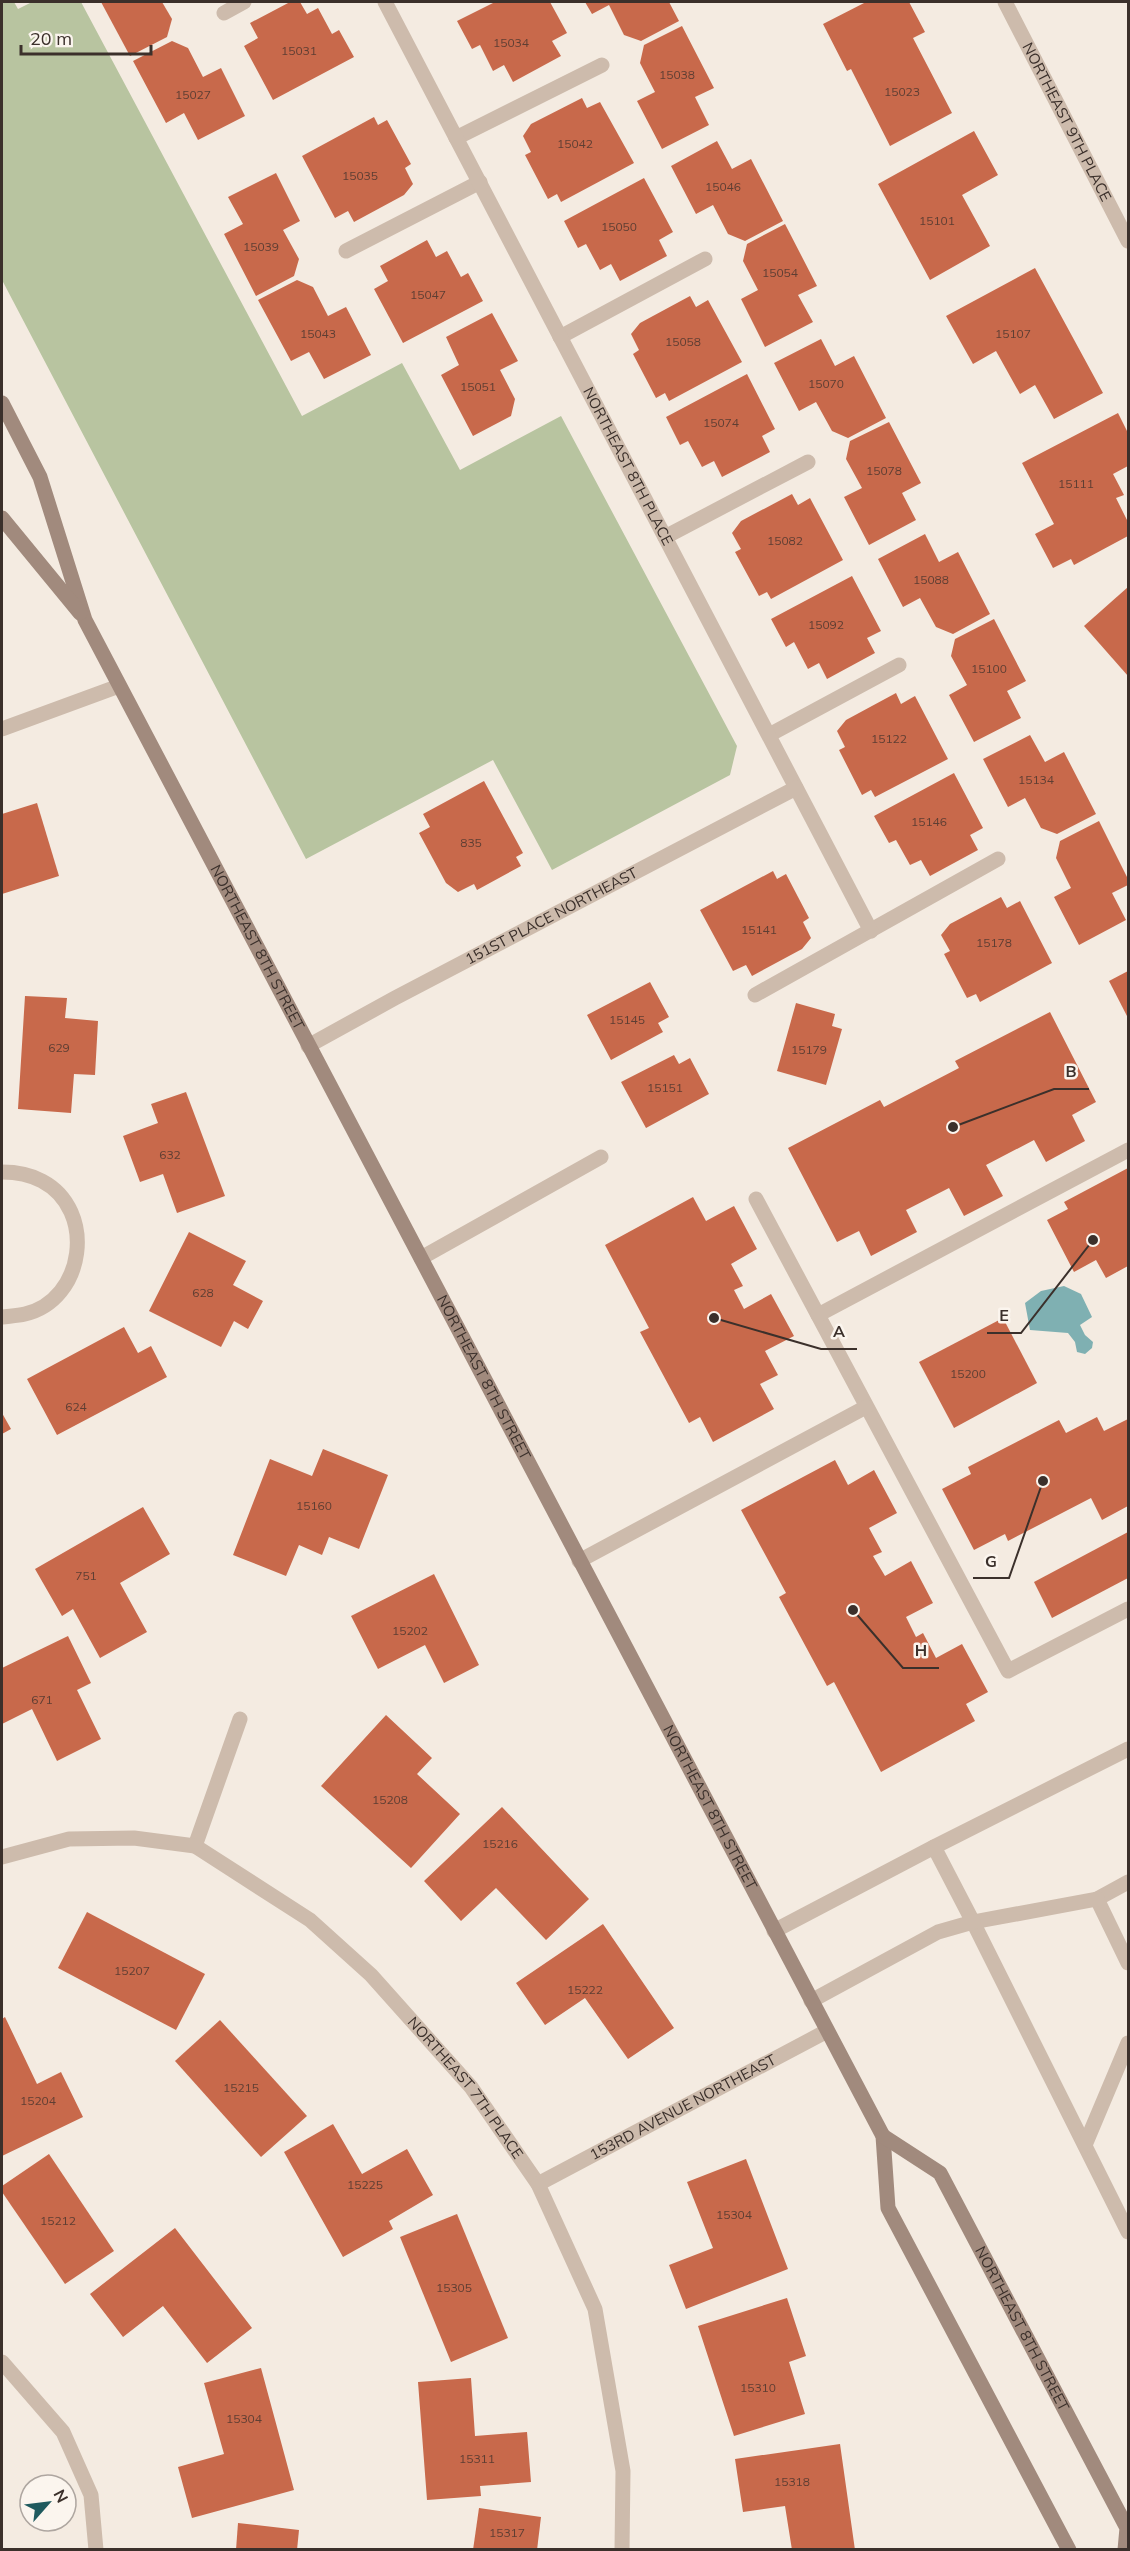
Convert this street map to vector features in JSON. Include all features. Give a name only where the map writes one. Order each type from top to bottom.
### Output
[{"type":"main road","name":"NORTHEAST 8TH STREET","points":[[2,403],[40,477],[85,620],[883,2136],[888,2208],[1069,2550]]},
{"type":"main road","name":"NORTHEAST 8TH STREET","points":[[2,518],[85,620]]},
{"type":"main road","name":"NORTHEAST 8TH STREET","points":[[883,2136],[940,2173],[1127,2528],[1125,2550]]},
{"type":"street","points":[[224,13],[244,2]]},
{"type":"street","name":"NORTHEAST 8TH PLACE","points":[[385,2],[871,931]]},
{"type":"street","name":"NORTHEAST 9TH PLACE","points":[[1005,2],[1128,241]]},
{"type":"street","points":[[456,138],[602,65]]},
{"type":"street","points":[[346,251],[480,182]]},
{"type":"street","points":[[560,337],[705,259]]},
{"type":"street","points":[[665,537],[808,462]]},
{"type":"street","points":[[769,735],[899,665]]},
{"type":"street","points":[[2,729],[119,686]]},
{"type":"street","name":"151ST PLACE NORTHEAST","points":[[308,1046],[405,992],[796,788]]},
{"type":"street","points":[[755,995],[998,859]]},
{"type":"street","points":[[818,1315],[1128,1150]]},
{"type":"street","points":[[421,1258],[602,1157]]},
{"type":"street","points":[[2,1172],[21,1173],[43,1181],[61,1197],[73,1216],[79,1240],[76,1265],[60,1292],[48,1304],[26,1314],[2,1317]]},
{"type":"street","points":[[756,1199],[1008,1671],[1128,1609]]},
{"type":"street","points":[[579,1561],[866,1407]]},
{"type":"street","points":[[2,1857],[69,1839],[134,1838],[195,1846],[240,1719]]},
{"type":"street","points":[[774,1931],[934,1846],[1128,1749]]},
{"type":"street","name":"NORTHEAST 7TH PLACE","points":[[195,1846],[310,1920],[371,1975],[471,2087],[538,2184],[595,2309],[623,2471],[622,2550]]},
{"type":"street","points":[[934,1846],[1128,2232]]},
{"type":"street","points":[[811,2001],[938,1932],[973,1922],[1097,1899],[1128,1882]]},
{"type":"street","points":[[1097,1899],[1128,1963]]},
{"type":"street","name":"153RD AVENUE NORTHEAST","points":[[538,2184],[827,2031]]},
{"type":"street","points":[[1085,2145],[1128,2043]]},
{"type":"street","points":[[2,2362],[63,2432],[91,2495],[96,2550]]},
{"type":"green space","points":[[2,2],[14,2],[18,9],[32,2],[81,2],[302,416],[402,363],[460,470],[561,416],[737,746],[730,775],[552,870],[493,760],[306,859],[2,280]]},
{"type":"water","points":[[1064,1286],[1081,1294],[1092,1317],[1080,1325],[1085,1335],[1093,1342],[1092,1348],[1085,1354],[1077,1352],[1075,1342],[1068,1333],[1030,1330],[1025,1303],[1041,1291]]},
{"type":"building","points":[[101,2],[162,2],[172,19],[167,37],[130,56]]},
{"type":"building","points":[[290,2],[300,2],[307,14],[318,8],[332,34],[339,30],[354,57],[273,100],[244,46],[258,38],[250,23]]},
{"type":"building","points":[[495,2],[550,2],[567,33],[552,41],[561,56],[513,82],[504,65],[493,71],[480,45],[472,49],[457,21]]},
{"type":"building","points":[[585,2],[669,2],[679,21],[641,41],[624,35],[609,5],[592,14]]},
{"type":"building","points":[[866,2],[909,2],[925,32],[913,38],[952,113],[890,146],[851,69],[847,71],[823,24]]},
{"type":"building","points":[[682,26],[714,88],[695,97],[709,125],[662,149],[637,101],[655,92],[640,63],[644,45]]},
{"type":"building","points":[[172,41],[188,48],[203,77],[221,68],[245,116],[198,140],[184,113],[166,123],[133,61]]},
{"type":"building","points":[[582,98],[587,108],[600,102],[634,163],[561,202],[557,194],[548,199],[525,155],[531,152],[523,136],[531,124]]},
{"type":"building","points":[[374,117],[378,125],[387,120],[411,164],[405,168],[413,184],[404,195],[354,222],[348,211],[335,218],[302,156]]},
{"type":"building","points":[[974,131],[998,175],[962,195],[990,246],[930,280],[878,184]]},
{"type":"building","points":[[717,141],[732,169],[751,159],[783,221],[745,241],[728,234],[713,205],[696,214],[671,166]]},
{"type":"building","points":[[276,173],[300,221],[283,230],[299,259],[294,276],[256,296],[224,234],[243,224],[228,197]]},
{"type":"building","points":[[644,178],[673,232],[659,240],[667,256],[620,281],[611,264],[600,270],[586,244],[578,248],[564,221]]},
{"type":"building","points":[[785,224],[817,286],[798,295],[813,322],[765,347],[741,299],[758,290],[743,261],[747,244]]},
{"type":"building","points":[[427,240],[436,257],[447,251],[461,277],[468,273],[483,301],[403,343],[374,289],[388,281],[380,266]]},
{"type":"building","points":[[1035,268],[1103,393],[1054,419],[1035,385],[1020,394],[996,351],[973,364],[946,316]]},
{"type":"building","points":[[297,280],[313,287],[328,316],[346,307],[371,355],[324,379],[309,352],[291,361],[258,300]]},
{"type":"building","points":[[690,296],[696,307],[708,300],[742,362],[669,401],[665,393],[656,398],[633,354],[639,350],[631,334],[640,323]]},
{"type":"building","points":[[492,313],[518,361],[500,370],[515,399],[511,416],[473,436],[441,375],[459,365],[446,337]]},
{"type":"building","points":[[821,339],[835,366],[854,356],[886,418],[848,438],[832,431],[816,402],[799,411],[774,363]]},
{"type":"building","points":[[747,374],[775,429],[762,436],[770,452],[722,477],[714,461],[702,467],[688,441],[680,445],[666,417]]},
{"type":"building","points":[[1118,413],[1128,433],[1128,466],[1113,474],[1124,495],[1116,498],[1128,522],[1128,536],[1074,565],[1071,559],[1053,568],[1035,534],[1054,524],[1022,463]]},
{"type":"building","points":[[889,422],[921,483],[902,493],[916,520],[869,545],[844,497],[862,488],[846,459],[850,441]]},
{"type":"building","points":[[792,494],[798,505],[810,498],[843,560],[771,599],[767,592],[759,596],[735,552],[741,549],[732,533],[741,521]]},
{"type":"building","points":[[925,534],[939,562],[958,552],[990,614],[953,634],[936,627],[920,598],[903,607],[878,559]]},
{"type":"building","points":[[852,576],[881,631],[867,638],[875,653],[827,679],[819,663],[808,669],[794,642],[786,647],[771,619]]},
{"type":"building","points":[[1128,587],[1128,676],[1084,626]]},
{"type":"building","points":[[994,619],[1026,681],[1007,691],[1021,718],[974,742],[949,695],[967,685],[951,656],[955,639]]},
{"type":"building","points":[[896,693],[901,704],[915,696],[948,759],[875,797],[871,790],[862,795],[839,750],[845,747],[837,731],[846,720]]},
{"type":"building","points":[[1030,735],[1045,762],[1064,752],[1096,814],[1057,834],[1041,828],[1025,798],[1008,807],[983,759]]},
{"type":"building","points":[[954,773],[983,828],[970,835],[978,850],[930,876],[921,860],[910,865],[896,840],[889,843],[874,816]]},
{"type":"building","points":[[484,781],[523,853],[516,857],[521,866],[477,890],[474,884],[458,892],[446,883],[419,833],[430,827],[423,814]]},
{"type":"building","points":[[37,803],[59,876],[2,894],[2,814]]},
{"type":"building","points":[[1099,821],[1128,879],[1128,885],[1112,893],[1126,920],[1079,945],[1054,897],[1071,888],[1056,858],[1060,841]]},
{"type":"building","points":[[773,871],[777,879],[786,874],[809,918],[803,922],[811,938],[802,949],[752,976],[746,965],[733,971],[700,910]]},
{"type":"building","points":[[1001,897],[1007,908],[1020,901],[1052,963],[980,1002],[976,994],[967,998],[944,954],[950,951],[941,935],[950,924]]},
{"type":"building","points":[[1128,971],[1128,1018],[1109,981]]},
{"type":"building","points":[[650,982],[669,1017],[658,1023],[663,1032],[611,1060],[587,1015]]},
{"type":"building","points":[[25,996],[67,998],[65,1018],[98,1021],[95,1075],[74,1074],[71,1113],[18,1109]]},
{"type":"building","points":[[796,1003],[835,1014],[832,1026],[842,1029],[826,1085],[777,1071]]},
{"type":"building","points":[[1050,1012],[1096,1102],[1072,1115],[1085,1141],[1046,1162],[1034,1140],[986,1165],[1003,1196],[964,1216],[949,1188],[906,1210],[917,1232],[871,1256],[859,1231],[837,1242],[788,1148],[880,1100],[884,1107],[959,1068],[955,1061]]},
{"type":"building","points":[[674,1055],[679,1064],[690,1058],[709,1094],[646,1128],[621,1082]]},
{"type":"building","points":[[186,1092],[225,1196],[177,1213],[163,1174],[140,1182],[123,1136],[158,1123],[151,1104]]},
{"type":"building","points":[[1128,1168],[1128,1266],[1106,1278],[1096,1260],[1074,1272],[1047,1220],[1068,1209],[1064,1202]]},
{"type":"building","points":[[693,1197],[706,1221],[734,1206],[757,1249],[731,1264],[743,1286],[734,1290],[744,1309],[771,1294],[794,1336],[765,1351],[778,1375],[760,1384],[774,1409],[713,1442],[700,1417],[689,1423],[640,1332],[649,1328],[605,1245]]},
{"type":"building","points":[[189,1232],[246,1261],[233,1285],[263,1301],[248,1329],[234,1321],[221,1347],[149,1311]]},
{"type":"building","points":[[1003,1318],[1037,1383],[954,1428],[919,1362]]},
{"type":"building","points":[[124,1327],[138,1353],[151,1346],[167,1377],[57,1435],[27,1379]]},
{"type":"building","points":[[2,1413],[11,1429],[2,1434]]},
{"type":"building","points":[[1097,1417],[1104,1431],[1128,1419],[1128,1506],[1102,1520],[1091,1498],[1008,1541],[1005,1534],[974,1550],[942,1489],[971,1474],[968,1467],[1059,1420],[1066,1433]]},
{"type":"building","points":[[323,1449],[388,1475],[359,1549],[329,1537],[322,1555],[299,1545],[286,1576],[233,1555],[270,1459],[312,1476]]},
{"type":"building","points":[[835,1460],[848,1485],[874,1470],[897,1513],[869,1528],[882,1552],[873,1556],[885,1576],[911,1561],[933,1603],[906,1617],[916,1637],[923,1633],[936,1658],[962,1644],[988,1692],[966,1704],[975,1721],[881,1772],[834,1682],[827,1686],[779,1597],[786,1593],[741,1510]]},
{"type":"building","points":[[143,1507],[170,1554],[120,1583],[147,1632],[100,1658],[73,1609],[62,1616],[35,1569]]},
{"type":"building","points":[[1128,1532],[1128,1578],[1052,1618],[1034,1582]]},
{"type":"building","points":[[434,1574],[479,1665],[444,1683],[425,1645],[378,1669],[351,1616]]},
{"type":"building","points":[[68,1636],[91,1683],[77,1690],[101,1739],[57,1761],[32,1709],[2,1724],[2,1668]]},
{"type":"building","points":[[386,1715],[432,1758],[417,1774],[460,1814],[411,1868],[321,1786]]},
{"type":"building","points":[[502,1807],[589,1899],[546,1940],[496,1888],[461,1921],[424,1881]]},
{"type":"building","points":[[87,1912],[205,1974],[176,2030],[58,1968]]},
{"type":"building","points":[[603,1924],[674,2028],[628,2059],[585,1998],[545,2025],[516,1983]]},
{"type":"building","points":[[5,2017],[37,2084],[61,2072],[83,2117],[2,2156],[2,2019]]},
{"type":"building","points":[[220,2020],[307,2116],[261,2157],[175,2061]]},
{"type":"building","points":[[333,2124],[362,2174],[407,2149],[433,2195],[389,2221],[393,2229],[343,2257],[284,2152]]},
{"type":"building","points":[[49,2154],[114,2251],[65,2284],[2,2192],[2,2186]]},
{"type":"building","points":[[746,2159],[788,2269],[686,2309],[669,2265],[713,2248],[687,2182]]},
{"type":"building","points":[[457,2214],[508,2338],[451,2362],[400,2237]]},
{"type":"building","points":[[175,2228],[252,2328],[207,2363],[163,2306],[123,2337],[90,2294]]},
{"type":"building","points":[[787,2298],[806,2356],[789,2362],[805,2414],[734,2436],[698,2326]]},
{"type":"building","points":[[261,2368],[294,2490],[192,2518],[178,2467],[224,2454],[204,2383]]},
{"type":"building","points":[[471,2378],[475,2436],[527,2432],[531,2482],[480,2486],[481,2496],[427,2500],[418,2382]]},
{"type":"building","points":[[840,2444],[855,2550],[792,2550],[785,2506],[743,2512],[735,2459]]},
{"type":"building","points":[[479,2508],[541,2517],[537,2550],[473,2550]]},
{"type":"building","points":[[238,2523],[299,2530],[297,2550],[236,2550]]},
{"type":"place","name":"B","points":[[953,1127]]},
{"type":"place","name":"E","points":[[1093,1240]]},
{"type":"place","name":"A","points":[[714,1318]]},
{"type":"place","name":"G","points":[[1043,1481]]},
{"type":"place","name":"H","points":[[853,1610]]}]
